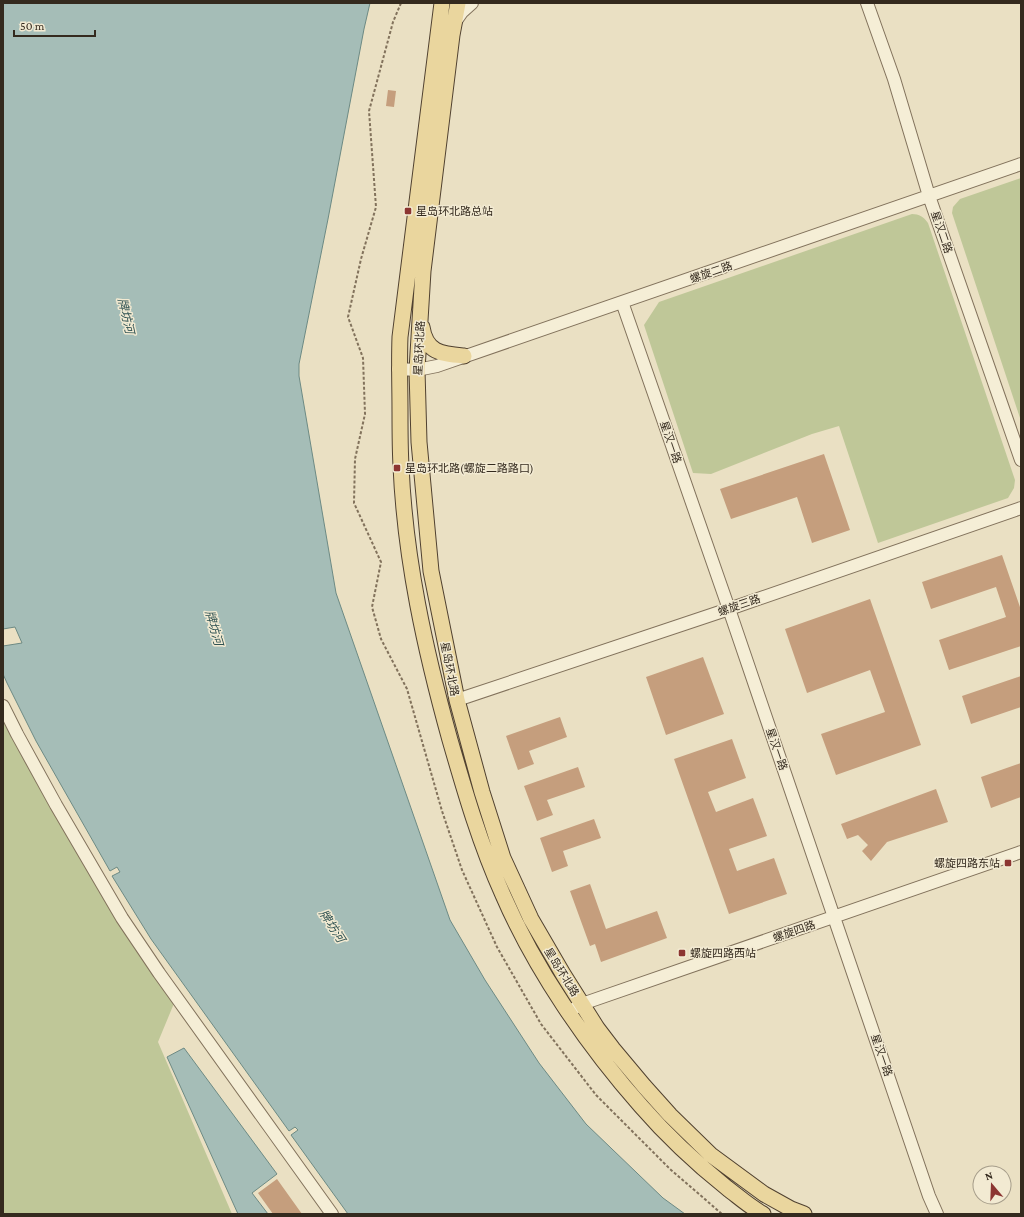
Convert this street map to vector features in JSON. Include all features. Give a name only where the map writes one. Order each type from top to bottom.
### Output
[{"type":"main road","name":"星岛环北路","points":[[442,3],[401,330],[398,369],[401,466],[404,506],[412,566],[424,638],[446,727],[468,804],[488,860],[503,896],[545,975],[569,1012],[608,1067],[653,1120],[701,1166],[740,1198],[763,1214]]},
{"type":"main road","name":"星岛环北路","points":[[458,3],[454,23],[423,270],[417,370],[419,442],[431,571],[456,700],[478,777],[504,858],[531,919],[562,974],[582,1004],[613,1049],[644,1086],[711,1155],[764,1194],[790,1209],[804,1214]]},
{"type":"main road","points":[[420,313],[424,337],[427,344],[445,355],[464,356]]},
{"type":"street","points":[[454,23],[462,12],[472,3]]},
{"type":"street","name":"星汉二路","points":[[867,3],[894,79],[929,196],[1021,460]]},
{"type":"street","name":"螺旋二路","points":[[398,369],[417,370],[436,366],[1021,164]]},
{"type":"street","name":"星汉一路","points":[[622,302],[729,609],[929,1196],[938,1214]]},
{"type":"street","name":"螺旋三路","points":[[456,700],[729,609],[1021,508]]},
{"type":"street","points":[[3,706],[20,741],[122,918],[159,973],[332,1214]]},
{"type":"street","name":"螺旋四路","points":[[569,1012],[582,1004],[1021,852]]},
{"type":"street","name":"星汉一路","points":[[928,1214],[929,1196]]},
{"type":"green space","points":[[1021,178],[1021,421],[952,213],[953,207],[960,199]]},
{"type":"green space","points":[[912,214],[921,216],[928,223],[1015,480],[1014,488],[1008,498],[878,543],[839,426],[812,434],[711,474],[693,473],[644,325],[659,302]]},
{"type":"green space","points":[[3,714],[175,1001],[158,1042],[232,1214],[3,1214]]},
{"type":"water","name":"牌坊河","points":[[3,3],[370,3],[299,364],[299,376],[336,593],[450,920],[485,980],[539,1063],[586,1124],[663,1198],[685,1214],[348,1214],[291,1135],[298,1130],[295,1127],[289,1131],[151,939],[112,876],[120,872],[117,867],[110,871],[36,741],[3,674],[3,646],[22,643],[15,627],[3,629]]},
{"type":"water","points":[[184,1048],[277,1174],[252,1193],[268,1214],[238,1214],[167,1057]]},
{"type":"building","points":[[388,90],[396,91],[394,107],[386,106]]},
{"type":"building","points":[[824,454],[850,530],[812,543],[797,497],[731,519],[720,489]]},
{"type":"building","points":[[1002,555],[1021,610],[1021,646],[949,670],[939,640],[1006,617],[996,587],[931,609],[922,582]]},
{"type":"building","points":[[870,599],[921,745],[836,775],[821,734],[885,712],[870,670],[807,693],[785,629]]},
{"type":"building","points":[[703,657],[724,714],[666,735],[646,677]]},
{"type":"building","points":[[1021,676],[1021,707],[971,724],[962,696]]},
{"type":"building","points":[[560,717],[567,737],[529,751],[534,764],[518,770],[506,736]]},
{"type":"building","points":[[732,739],[746,778],[708,792],[716,812],[753,798],[767,836],[729,849],[737,871],[774,858],[787,894],[729,914],[674,759]]},
{"type":"building","points":[[1021,763],[1021,797],[991,808],[981,777]]},
{"type":"building","points":[[578,767],[585,787],[547,800],[553,815],[537,821],[524,786]]},
{"type":"building","points":[[936,789],[948,822],[887,842],[871,861],[862,851],[868,845],[858,835],[847,839],[841,824]]},
{"type":"building","points":[[594,819],[601,838],[563,851],[568,866],[552,872],[540,838]]},
{"type":"building","points":[[590,884],[606,929],[657,911],[667,938],[601,962],[595,944],[590,946],[570,891]]},
{"type":"building","points":[[277,1179],[302,1214],[273,1214],[258,1193]]},
{"type":"place","name":"星岛环北路总站","points":[[408,211]]},
{"type":"place","name":"星岛环北路(螺旋二路路口)","points":[[397,468]]},
{"type":"place","name":"螺旋四路东站","points":[[1008,863]]},
{"type":"place","name":"螺旋四路西站","points":[[682,953]]}]
